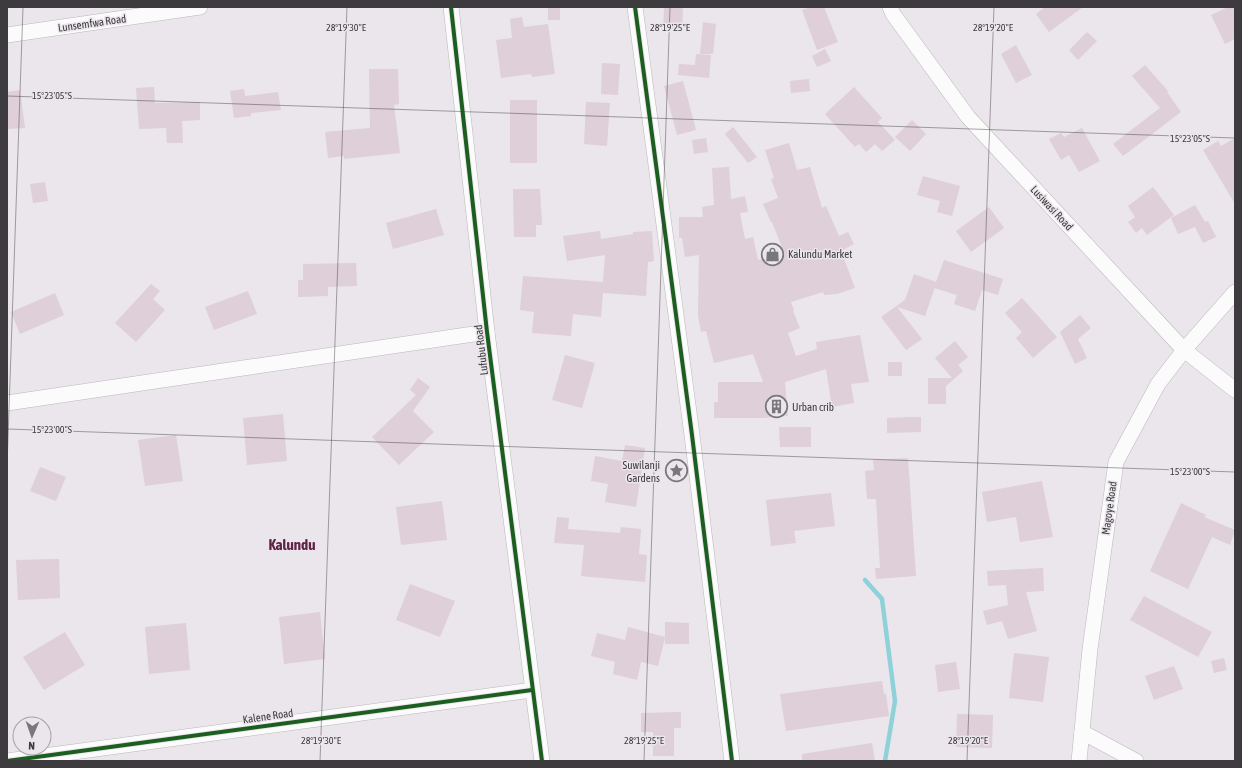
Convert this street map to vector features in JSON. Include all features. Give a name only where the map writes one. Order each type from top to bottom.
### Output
[{"type":"street","name":"Lunsemfwa Road","points":[[7,35],[200,7]]},
{"type":"street","name":"Lufubu Road","points":[[451,7],[487,332],[542,761]]},
{"type":"street","points":[[635,7],[692,435],[732,761]]},
{"type":"street","name":"Lusiwasi Road","points":[[890,7],[893,14],[968,117],[1184,350],[1235,390]]},
{"type":"street","name":"Magoye Road","points":[[1079,761],[1090,649],[1116,462],[1158,384],[1184,350],[1235,292]]},
{"type":"street","points":[[7,403],[487,332]]},
{"type":"street","name":"Kalene Road","points":[[7,760],[532,690]]},
{"type":"street","points":[[1082,732],[1136,761]]},
{"type":"building","points":[[548,7],[560,7],[560,20],[548,20]]},
{"type":"building","points":[[664,7],[683,7],[682,30],[663,30]]},
{"type":"building","points":[[811,7],[824,7],[838,42],[817,50],[802,10]]},
{"type":"building","points":[[1045,7],[1083,7],[1049,32],[1036,14]]},
{"type":"building","points":[[1228,7],[1235,7],[1235,39],[1225,44],[1211,15]]},
{"type":"building","points":[[522,17],[524,27],[548,24],[555,74],[532,77],[531,74],[501,78],[496,40],[512,38],[510,19]]},
{"type":"building","points":[[703,22],[716,24],[713,54],[700,54]]},
{"type":"building","points":[[1087,32],[1097,41],[1078,60],[1069,50]]},
{"type":"building","points":[[1016,45],[1032,75],[1016,83],[1001,54]]},
{"type":"building","points":[[825,49],[831,61],[817,67],[812,56]]},
{"type":"building","points":[[696,54],[711,55],[709,78],[678,75],[679,64],[695,65]]},
{"type":"building","points":[[602,63],[620,64],[618,95],[601,94]]},
{"type":"building","points":[[1145,65],[1168,91],[1167,92],[1181,112],[1123,156],[1113,144],[1160,108],[1132,76]]},
{"type":"building","points":[[369,69],[398,69],[399,104],[394,105],[400,153],[344,159],[344,156],[328,158],[325,132],[370,128]]},
{"type":"building","points":[[809,79],[810,91],[791,93],[790,81]]},
{"type":"building","points":[[683,81],[696,130],[677,135],[664,86]]},
{"type":"building","points":[[154,87],[155,103],[200,102],[200,120],[182,121],[183,143],[167,143],[166,128],[139,129],[136,88]]},
{"type":"building","points":[[854,87],[882,118],[878,122],[895,140],[882,151],[875,144],[866,152],[859,144],[855,147],[825,114]]},
{"type":"building","points":[[244,89],[245,96],[278,92],[281,110],[251,113],[251,116],[234,118],[230,91]]},
{"type":"building","points":[[20,90],[25,128],[7,129],[7,92]]},
{"type":"building","points":[[510,100],[537,100],[537,163],[510,163]]},
{"type":"building","points":[[586,102],[610,103],[607,146],[584,144]]},
{"type":"building","points":[[912,120],[926,134],[910,151],[895,137]]},
{"type":"building","points":[[733,127],[757,157],[748,163],[725,134]]},
{"type":"building","points":[[1082,128],[1100,161],[1079,172],[1069,155],[1061,160],[1049,139],[1061,133],[1064,137]]},
{"type":"building","points":[[706,138],[708,152],[694,154],[692,140]]},
{"type":"building","points":[[1235,138],[1235,204],[1203,150],[1218,141],[1221,146]]},
{"type":"building","points":[[789,143],[797,170],[810,167],[822,208],[826,206],[839,236],[848,232],[854,244],[841,251],[855,288],[837,294],[824,295],[823,292],[791,302],[800,328],[788,333],[796,356],[817,349],[816,342],[860,335],[869,382],[851,384],[854,403],[832,407],[826,369],[785,382],[788,416],[763,418],[714,418],[714,402],[718,402],[718,382],[763,382],[753,354],[714,363],[706,331],[701,332],[698,315],[699,255],[685,257],[682,238],[679,238],[679,217],[703,217],[702,207],[714,205],[712,168],[729,167],[731,199],[745,196],[748,212],[740,213],[745,239],[753,237],[758,260],[785,255],[763,204],[778,198],[771,179],[774,178],[765,150]]},
{"type":"building","points":[[923,176],[960,186],[952,216],[937,212],[940,201],[917,195]]},
{"type":"building","points":[[45,182],[48,201],[33,203],[30,184]]},
{"type":"building","points":[[1153,187],[1174,215],[1147,235],[1142,228],[1136,233],[1128,222],[1135,217],[1128,206]]},
{"type":"building","points":[[513,189],[540,189],[542,225],[536,225],[536,237],[514,237]]},
{"type":"building","points":[[1195,205],[1205,222],[1208,221],[1216,237],[1203,243],[1195,227],[1178,234],[1171,218]]},
{"type":"building","points":[[989,207],[1004,228],[971,252],[956,231]]},
{"type":"building","points":[[436,209],[444,235],[393,249],[386,223]]},
{"type":"building","points":[[600,231],[601,239],[633,234],[633,232],[652,231],[654,261],[648,262],[646,296],[603,293],[601,317],[573,314],[571,336],[532,333],[534,312],[520,310],[523,276],[603,282],[605,255],[567,261],[563,236]]},
{"type":"building","points":[[944,260],[1003,279],[998,295],[982,290],[975,311],[954,304],[957,295],[935,288],[925,316],[897,307],[922,339],[906,350],[881,317],[905,300],[914,274],[936,282]]},
{"type":"building","points":[[356,263],[357,286],[328,287],[328,296],[298,297],[298,280],[303,280],[303,264]]},
{"type":"building","points":[[151,284],[160,291],[153,299],[165,310],[136,342],[115,323]]},
{"type":"building","points":[[248,291],[257,314],[214,330],[205,307]]},
{"type":"building","points":[[55,293],[64,315],[20,334],[11,312]]},
{"type":"building","points":[[1022,298],[1057,337],[1033,358],[1016,338],[1022,332],[1005,313]]},
{"type":"building","points":[[1080,315],[1091,328],[1078,339],[1087,358],[1075,364],[1060,332]]},
{"type":"building","points":[[955,341],[968,357],[958,365],[963,371],[946,386],[946,404],[928,404],[928,378],[952,378],[935,358]]},
{"type":"building","points":[[565,355],[595,363],[582,408],[552,400]]},
{"type":"building","points":[[888,362],[902,362],[902,376],[888,376]]},
{"type":"building","points":[[418,378],[430,387],[413,411],[434,432],[399,465],[372,437],[416,395],[410,390]]},
{"type":"building","points":[[283,414],[287,461],[247,465],[243,418]]},
{"type":"building","points":[[921,417],[921,432],[887,433],[887,418]]},
{"type":"building","points":[[779,427],[811,427],[811,447],[780,447]]},
{"type":"building","points":[[176,435],[183,481],[145,486],[138,440]]},
{"type":"building","points":[[625,445],[645,448],[636,507],[605,502],[608,484],[591,481],[595,456],[622,461]]},
{"type":"building","points":[[908,458],[916,576],[876,579],[875,568],[880,568],[876,499],[867,499],[865,471],[874,470],[873,460]]},
{"type":"building","points":[[40,467],[66,477],[56,501],[30,491]]},
{"type":"building","points":[[1042,481],[1053,537],[1020,542],[1016,517],[987,522],[982,492]]},
{"type":"building","points":[[831,493],[835,526],[794,531],[796,543],[771,546],[766,500]]},
{"type":"building","points":[[442,501],[447,540],[401,545],[396,507]]},
{"type":"building","points":[[1181,503],[1206,515],[1204,517],[1235,530],[1230,545],[1212,537],[1188,589],[1150,571]]},
{"type":"building","points":[[557,517],[569,518],[568,529],[620,533],[621,527],[641,529],[639,554],[647,555],[645,582],[581,576],[584,545],[554,543]]},
{"type":"building","points":[[59,559],[60,598],[18,600],[16,560]]},
{"type":"building","points":[[1043,568],[1044,591],[1026,592],[1037,631],[1008,639],[1002,621],[987,625],[983,611],[1008,605],[1006,585],[988,586],[987,571]]},
{"type":"building","points":[[410,584],[455,601],[440,637],[396,620]]},
{"type":"building","points":[[1144,596],[1212,632],[1198,657],[1130,620]]},
{"type":"building","points":[[320,612],[325,659],[284,664],[279,617]]},
{"type":"building","points":[[665,622],[689,623],[689,644],[665,644],[665,638],[658,666],[641,662],[637,680],[613,674],[615,662],[591,656],[597,633],[625,640],[628,627],[665,637]]},
{"type":"building","points":[[186,623],[190,670],[149,674],[145,627]]},
{"type":"building","points":[[65,632],[85,665],[44,690],[23,657]]},
{"type":"building","points":[[1014,653],[1049,657],[1043,702],[1009,698]]},
{"type":"building","points":[[1224,658],[1227,670],[1214,673],[1211,661]]},
{"type":"building","points":[[956,662],[960,689],[938,692],[935,665]]},
{"type":"building","points":[[1174,666],[1183,689],[1154,700],[1145,676]]},
{"type":"building","points":[[882,681],[884,694],[886,694],[889,716],[786,731],[780,694]]},
{"type":"building","points":[[681,712],[681,728],[674,728],[674,756],[653,756],[653,732],[641,732],[641,713]]},
{"type":"building","points":[[957,714],[993,715],[992,748],[956,747]]},
{"type":"building","points":[[872,743],[875,761],[802,761],[802,754]]},
{"type":"waterway","points":[[865,580],[882,599],[895,701],[885,761]]},
{"type":"cycle path","points":[[451,7],[487,332],[542,761]]},
{"type":"cycle path","points":[[635,7],[692,435],[732,761]]},
{"type":"cycle path","points":[[7,761],[532,690]]},
{"type":"place","name":"Kalundu Market","points":[[773,254]]},
{"type":"place","name":"Urban crib","points":[[776,407]]},
{"type":"place","name":"Suwilanji Gardens","points":[[676,471]]},
{"type":"district","name":"Kalundu","points":[[292,544]]}]
